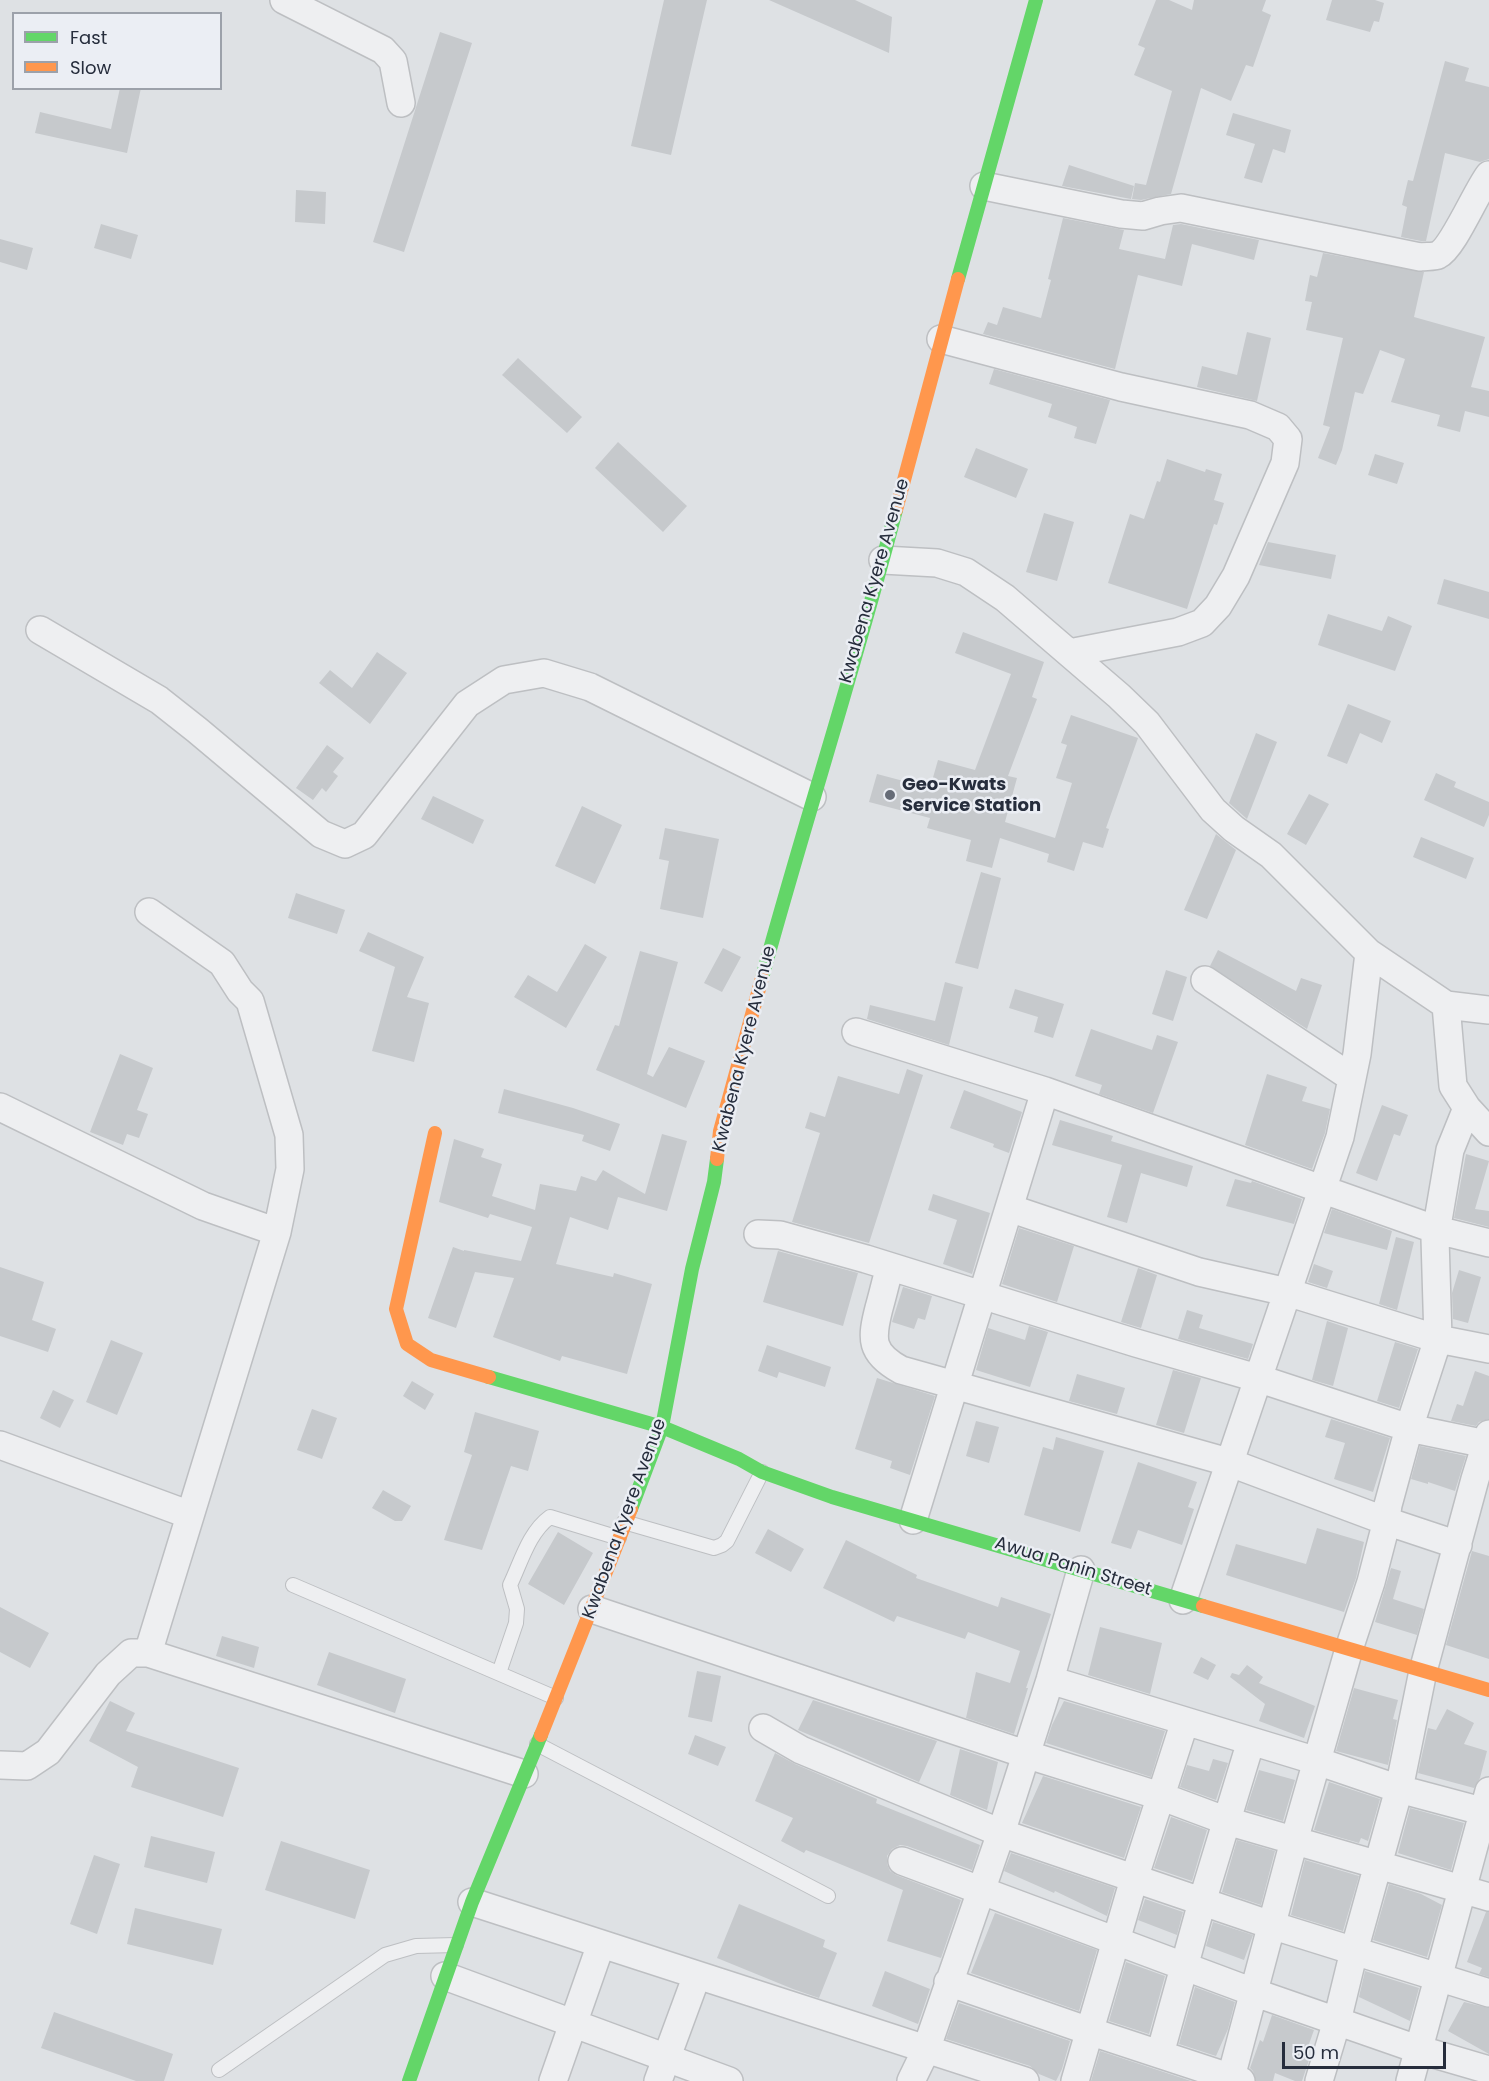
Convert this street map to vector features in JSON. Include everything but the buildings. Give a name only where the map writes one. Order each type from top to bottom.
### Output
[{"type":"main road","name":"Kwabena Kyere Avenue","points":[[409,2081],[472,1902],[592,1609],[662,1427],[692,1269],[714,1182],[720,1131],[812,797],[883,560],[941,339],[1036,0]]},
{"type":"main road","name":"Awua Panin Street","points":[[435,1133],[396,1309],[407,1344],[432,1360],[662,1427],[739,1459],[762,1472],[832,1497],[1489,1690]]},
{"type":"street","points":[[284,0],[383,50],[393,61],[401,103]]},
{"type":"street","points":[[984,186],[1121,214],[1143,216],[1181,208],[1419,257],[1439,255],[1452,243],[1479,188],[1489,175]]},
{"type":"street","points":[[941,339],[1121,387],[1250,415],[1278,427],[1288,439],[1285,463],[1236,576],[1218,606],[1202,623],[1178,632],[1069,653]]},
{"type":"street","points":[[883,560],[937,563],[966,572],[1005,598],[1147,723],[1213,810],[1234,830],[1271,855],[1369,953],[1446,1005],[1489,1010]]},
{"type":"street","points":[[40,630],[159,700],[321,834],[345,844],[364,835],[467,704],[504,680],[544,673],[590,687],[812,797]]},
{"type":"street","points":[[148,1653],[277,1232],[291,1169],[289,1135],[250,1002],[222,963],[149,912]]},
{"type":"street","points":[[1183,1600],[1340,1137],[1357,1054],[1369,953]]},
{"type":"street","points":[[1205,980],[1352,1078]]},
{"type":"street","points":[[1446,1005],[1453,1086],[1467,1108],[1489,1132]]},
{"type":"street","points":[[856,1032],[1045,1091],[1437,1230],[1489,1243]]},
{"type":"street","points":[[913,1520],[1045,1091]]},
{"type":"street","points":[[0,1107],[203,1206],[277,1232]]},
{"type":"street","points":[[948,1982],[1234,2080],[1253,1992],[1294,1841],[1348,1649],[1371,1582],[1409,1428],[1438,1339],[1435,1238],[1450,1150],[1467,1108]]},
{"type":"street","points":[[1009,1208],[1199,1272],[1287,1292],[1438,1339],[1489,1349]]},
{"type":"street","points":[[758,1234],[780,1235],[890,1267],[1257,1378],[1409,1428],[1487,1439],[1424,1671],[1399,1789],[1319,2081]]},
{"type":"street","points":[[890,1267],[872,1333],[878,1350],[888,1363],[901,1370],[1228,1462],[1386,1521],[1458,1545]]},
{"type":"street","points":[[0,1444],[190,1515]]},
{"type":"street","points":[[911,2081],[926,2050],[1001,1833],[1050,1680],[1081,1570]]},
{"type":"street","points":[[592,1609],[1025,1754],[1160,1796],[1227,1821],[1489,1897]]},
{"type":"street","points":[[0,1765],[27,1766],[48,1752],[108,1674],[131,1653],[148,1653],[524,1774]]},
{"type":"street","points":[[1050,1680],[1317,1761],[1399,1789],[1487,1805],[1461,1888],[1410,2081]]},
{"type":"street","points":[[1075,2081],[1134,1879],[1185,1721]]},
{"type":"street","points":[[763,1728],[801,1750],[1001,1833],[1271,1925],[1489,1993]]},
{"type":"street","points":[[1160,2055],[1183,1965],[1251,1741]]},
{"type":"street","points":[[902,1861],[1253,1992],[1417,2049],[1489,2070]]},
{"type":"street","points":[[472,1902],[1025,2081]]},
{"type":"street","points":[[553,2081],[602,1944]]},
{"type":"street","points":[[662,2070],[697,1975]]},
{"type":"street","points":[[445,1976],[575,2024],[662,2070],[729,2081]]},
{"type":"lane","points":[[624,1522],[714,1548],[727,1541],[762,1472]]},
{"type":"lane","points":[[499,1673],[516,1623],[517,1609],[510,1586],[532,1537],[543,1522],[550,1517],[619,1538]]},
{"type":"lane","points":[[293,1585],[556,1698]]},
{"type":"lane","points":[[537,1743],[828,1896]]},
{"type":"lane","points":[[219,2070],[385,1955],[416,1946],[456,1945]]},
{"type":"traffic: fast","points":[[958,279],[1036,0]]},
{"type":"traffic: fast","points":[[762,978],[896,510]]},
{"type":"traffic: fast","points":[[631,1509],[662,1427],[692,1269],[714,1182],[717,1159]]},
{"type":"traffic: fast","points":[[489,1377],[662,1427],[739,1459],[762,1472],[832,1497],[1203,1606]]},
{"type":"traffic: fast","points":[[409,2081],[472,1902],[541,1735]]},
{"type":"traffic: slow","points":[[896,510],[958,279]]},
{"type":"traffic: slow","points":[[717,1159],[720,1131],[762,978]]},
{"type":"traffic: slow","points":[[435,1133],[396,1309],[407,1344],[431,1360],[489,1377]]},
{"type":"traffic: slow","points":[[541,1735],[631,1509]]},
{"type":"traffic: slow","points":[[1203,1606],[1489,1690]]},
{"type":"place","name":"Geo-Kwats Service Station","points":[[890,795]]}]
